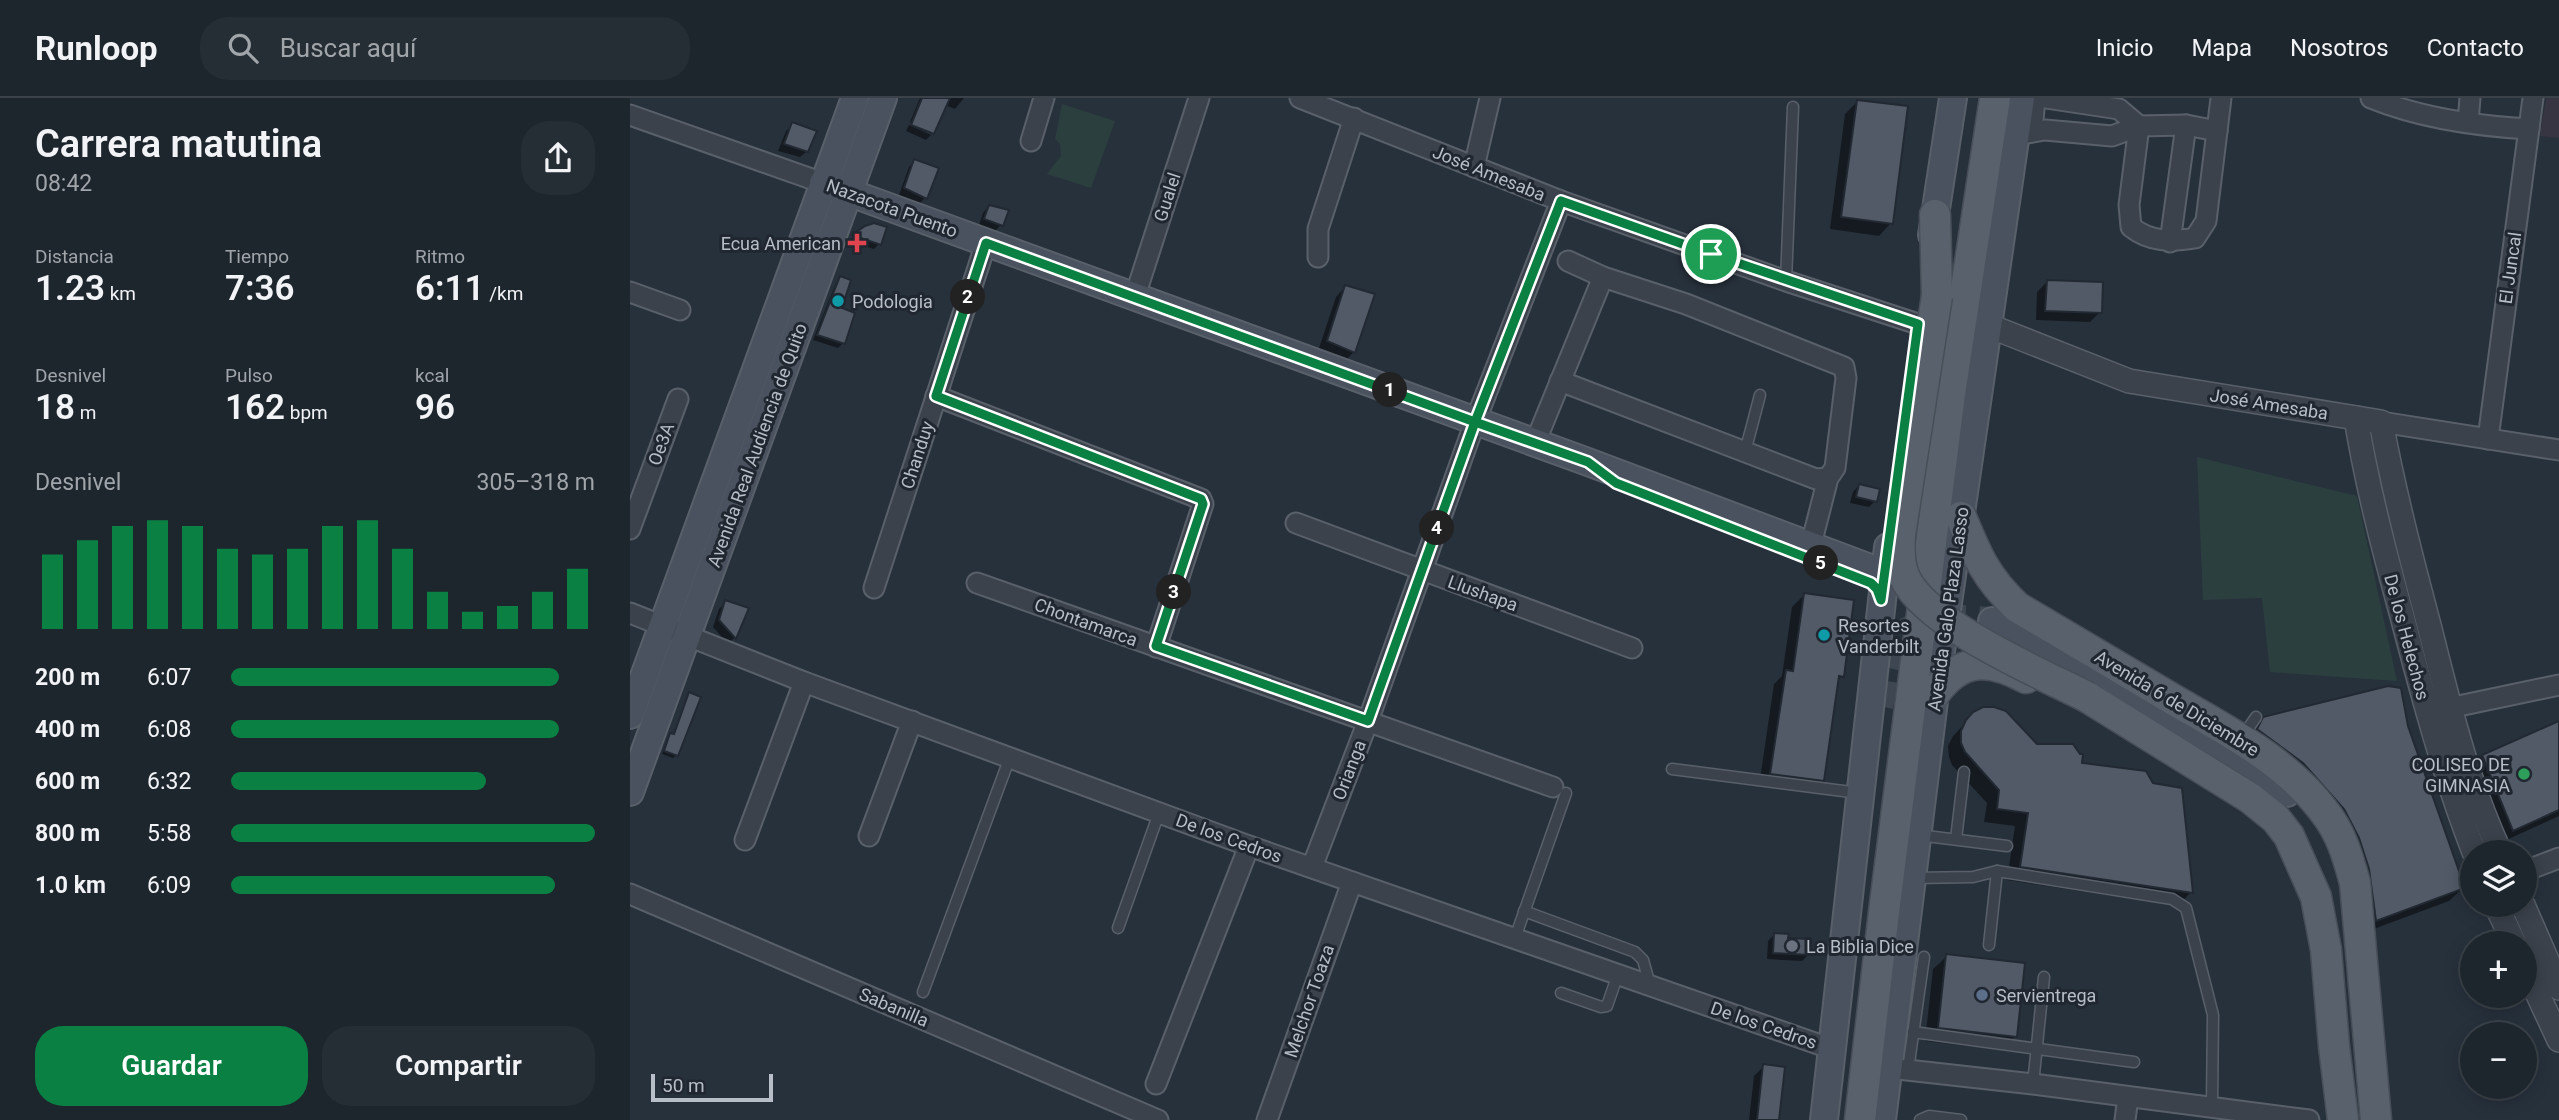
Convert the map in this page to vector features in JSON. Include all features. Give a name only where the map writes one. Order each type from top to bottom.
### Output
[{"type":"main road","name":"Avenida Real Audiencia de Quito","points":[[630,715],[855,98]]},
{"type":"main road","name":"Avenida Real Audiencia de Quito","points":[[630,792],[883,98]]},
{"type":"main road","points":[[1824,1120],[1881,600],[1918,324],[1953,98]]},
{"type":"main road","points":[[1843,1120],[1936,396],[1980,98]]},
{"type":"main road","name":"Avenida Galo Plaza Lasso","points":[[1860,1120],[1950,394],[1995,98]]},
{"type":"main road","name":"Avenida Galo Plaza Lasso","points":[[1882,1120],[1898,1069],[1912,878],[1935,692],[1987,326],[2024,133],[2021,98]]},
{"type":"main road","name":"Nazacota Puento","points":[[823,183],[1588,462],[1870,568]]},
{"type":"main road","points":[[1935,215],[1937,296],[1900,535],[1899,551],[1906,579],[1931,610],[1954,628],[2087,697],[2250,798],[2276,819],[2299,854],[2316,897],[2326,950],[2343,1120]]},
{"type":"main road","name":"Nazacota Puento","points":[[1588,462],[1616,483],[1871,583],[1877,589],[1881,600]]},
{"type":"main road","points":[[1588,462],[1623,464],[1861,550],[1889,542]]},
{"type":"main road","name":"Avenida 6 de Diciembre","points":[[1961,517],[1978,557],[1992,581],[2017,607],[2248,728],[2324,811],[2347,852],[2355,883],[2376,1120]]},
{"type":"main road","name":"Avenida 6 de Diciembre","points":[[1992,621],[2131,695],[2270,777],[2313,817],[2358,913]]},
{"type":"main road","points":[[1935,692],[1947,676],[1960,667],[1994,664],[2007,668],[2079,706],[2147,735]]},
{"type":"main road","points":[[1846,926],[1880,711]]},
{"type":"street","points":[[1031,141],[1044,98]]},
{"type":"street","name":"Gualel","points":[[1135,296],[1199,98]]},
{"type":"street","name":"José Amesaba","points":[[1300,98],[1561,201],[1786,281],[1918,324]]},
{"type":"street","points":[[1474,167],[1490,98]]},
{"type":"street","points":[[2035,98],[2024,133],[2045,130],[2112,136],[2139,126],[2186,125],[2217,131]]},
{"type":"street","points":[[2046,98],[2119,109],[2139,126]]},
{"type":"street","points":[[2139,126],[2129,205],[2131,227],[2141,235],[2170,242],[2195,238],[2206,222],[2221,98]]},
{"type":"street","points":[[2371,98],[2412,104],[2468,122],[2529,129]]},
{"type":"street","points":[[2468,122],[2470,98]]},
{"type":"street","name":"El Juncal","points":[[2488,439],[2533,98]]},
{"type":"street","name":"Nazacota Puento","points":[[630,115],[823,183]]},
{"type":"street","points":[[1318,257],[1318,229],[1354,118]]},
{"type":"street","points":[[2170,242],[2186,125]]},
{"type":"street","name":"Orianga","points":[[1312,867],[1368,721],[1475,422],[1561,201]]},
{"type":"street","name":"Chanduy","points":[[874,587],[986,243]]},
{"type":"street","points":[[1568,261],[1604,277],[1686,304],[1844,367],[1846,378],[1837,458],[1834,472],[1828,478],[1814,533]]},
{"type":"street","points":[[1535,443],[1604,277]]},
{"type":"street","points":[[630,292],[680,310]]},
{"type":"street","name":"José Amesaba","points":[[1987,326],[2129,381],[2559,450]]},
{"type":"street","points":[[1560,381],[1816,479],[1828,478]]},
{"type":"street","points":[[936,396],[1203,501],[1156,646]]},
{"type":"street","name":"Oe3A","points":[[630,529],[678,399]]},
{"type":"street","name":"De los Helechos","points":[[2356,418],[2367,486],[2438,750],[2469,840]]},
{"type":"street","name":"De los Helechos","points":[[2381,422],[2392,482],[2449,708],[2467,769],[2495,840]]},
{"type":"street","points":[[2367,486],[2392,482]]},
{"type":"street","name":"Llushapa","points":[[1296,523],[1632,648]]},
{"type":"street","name":"Chontamarca","points":[[977,583],[1559,790]]},
{"type":"street","name":"De los Cedros","points":[[630,612],[804,682],[1249,846],[1832,1049]]},
{"type":"street","points":[[745,840],[804,682]]},
{"type":"street","points":[[2449,708],[2559,685]]},
{"type":"street","points":[[870,836],[912,721]]},
{"type":"street","points":[[1156,1084],[1249,846]]},
{"type":"street","points":[[2537,866],[2559,858]]},
{"type":"street","name":"Melchor Toaza","points":[[1267,1120],[1352,882]]},
{"type":"street","name":"Sabanilla","points":[[630,894],[1158,1120]]},
{"type":"street","points":[[2528,917],[2559,988]]},
{"type":"street","points":[[2537,993],[2559,1040]]},
{"type":"street","points":[[1898,1069],[2309,1120]]},
{"type":"street","points":[[2125,1120],[2128,1097]]},
{"type":"lane","points":[[1786,281],[1793,107]]},
{"type":"lane","points":[[1745,452],[1760,395]]},
{"type":"lane","points":[[923,992],[1010,757]]},
{"type":"lane","points":[[1672,769],[1859,794]]},
{"type":"lane","points":[[1956,839],[1964,772]]},
{"type":"lane","points":[[1515,938],[1559,790]]},
{"type":"lane","points":[[1118,928],[1159,813]]},
{"type":"lane","points":[[1918,835],[2007,846]]},
{"type":"lane","points":[[1912,878],[1973,877],[1997,871],[2172,899],[2186,908],[2213,1016],[2212,1106]]},
{"type":"lane","points":[[1989,945],[1997,871]]},
{"type":"lane","points":[[1524,911],[1635,952],[1643,960],[1650,985]]},
{"type":"lane","points":[[1898,1069],[1913,1032],[1924,957]]},
{"type":"lane","points":[[1562,993],[1601,1007],[1607,1006],[1618,974]]},
{"type":"lane","points":[[2033,1084],[2044,977]]},
{"type":"lane","points":[[1913,1032],[2134,1062]]},
{"type":"lane","points":[[1920,1120],[1929,1116],[1960,1120]]},
{"type":"shaded area","points":[[2546,98],[2559,98],[2559,138],[2540,136]]},
{"type":"shaded area","points":[[1062,104],[1115,121],[1091,188],[1047,174],[1061,156],[1060,144],[1055,139]]},
{"type":"shaded area","points":[[2197,457],[2357,496],[2397,681],[2270,672],[2262,598],[2203,600]]},
{"type":"building","points":[[922,98],[950,98],[934,134],[911,125]]},
{"type":"building","points":[[1857,100],[1908,106],[1893,224],[1841,217]]},
{"type":"building","points":[[792,122],[817,131],[808,152],[784,144]]},
{"type":"building","points":[[914,159],[939,168],[927,199],[904,188]]},
{"type":"building","points":[[989,205],[1009,210],[1003,226],[984,219]]},
{"type":"building","points":[[874,223],[887,227],[881,245],[852,235],[865,226]]},
{"type":"building","points":[[840,276],[851,280],[842,308],[855,313],[845,344],[817,335]]},
{"type":"building","points":[[2047,280],[2103,282],[2102,313],[2045,311]]},
{"type":"building","points":[[1345,285],[1375,294],[1355,353],[1327,341]]},
{"type":"building","points":[[1859,484],[1880,489],[1877,502],[1856,497]]},
{"type":"building","points":[[1804,593],[1854,600],[1844,677],[1839,676],[1824,781],[1770,774],[1786,670],[1793,671]]},
{"type":"building","points":[[725,600],[749,608],[736,639],[719,620]]},
{"type":"building","points":[[2388,686],[2401,688],[2408,726],[2460,874],[2460,890],[2376,921],[2369,869],[2359,838],[2344,809],[2303,763],[2257,729],[2263,717]]},
{"type":"building","points":[[689,692],[701,697],[678,756],[664,751],[670,733],[674,734]]},
{"type":"building","points":[[1983,707],[2006,711],[2037,744],[2073,744],[2080,754],[2083,754],[2082,763],[2146,771],[2153,783],[2182,788],[2193,893],[2020,867],[2028,813],[1997,809],[1999,790],[1965,752],[1961,743],[1961,731],[1966,720],[1973,712]]},
{"type":"building","name":"COLISEO DE GIMNASIA","points":[[2559,721],[2559,810],[2513,831],[2482,755]]},
{"type":"building","name":"La Biblia Dice","points":[[1774,933],[1789,934],[1788,938],[1811,939],[1810,955],[1773,953]]},
{"type":"building","name":"Servientrega","points":[[1946,954],[2025,963],[2017,1037],[1938,1028]]},
{"type":"building","points":[[1763,1064],[1785,1067],[1779,1120],[1757,1120]]},
{"type":"tunnel","points":[[1880,706],[1891,653],[1907,630],[1929,621],[1943,619],[1970,618],[1992,621]]},
{"type":"place","name":"Ecua American","points":[[857,243]]},
{"type":"place","name":"Podologia","points":[[838,301]]},
{"type":"place","name":"Resortes Vanderbilt","points":[[1824,635]]},
{"type":"place","name":"COLISEO DE GIMNASIA","points":[[2524,774]]},
{"type":"place","name":"La Biblia Dice","points":[[1792,946]]},
{"type":"place","name":"Servientrega","points":[[1982,995]]},
{"type":"route","points":[[1711,254],[1561,201],[1475,422],[986,243],[936,396],[1201,499],[1203,504],[1156,646],[1368,721],[1475,422],[1588,462],[1616,483],[1871,583],[1877,589],[1881,600],[1918,324],[1711,254]]}]
